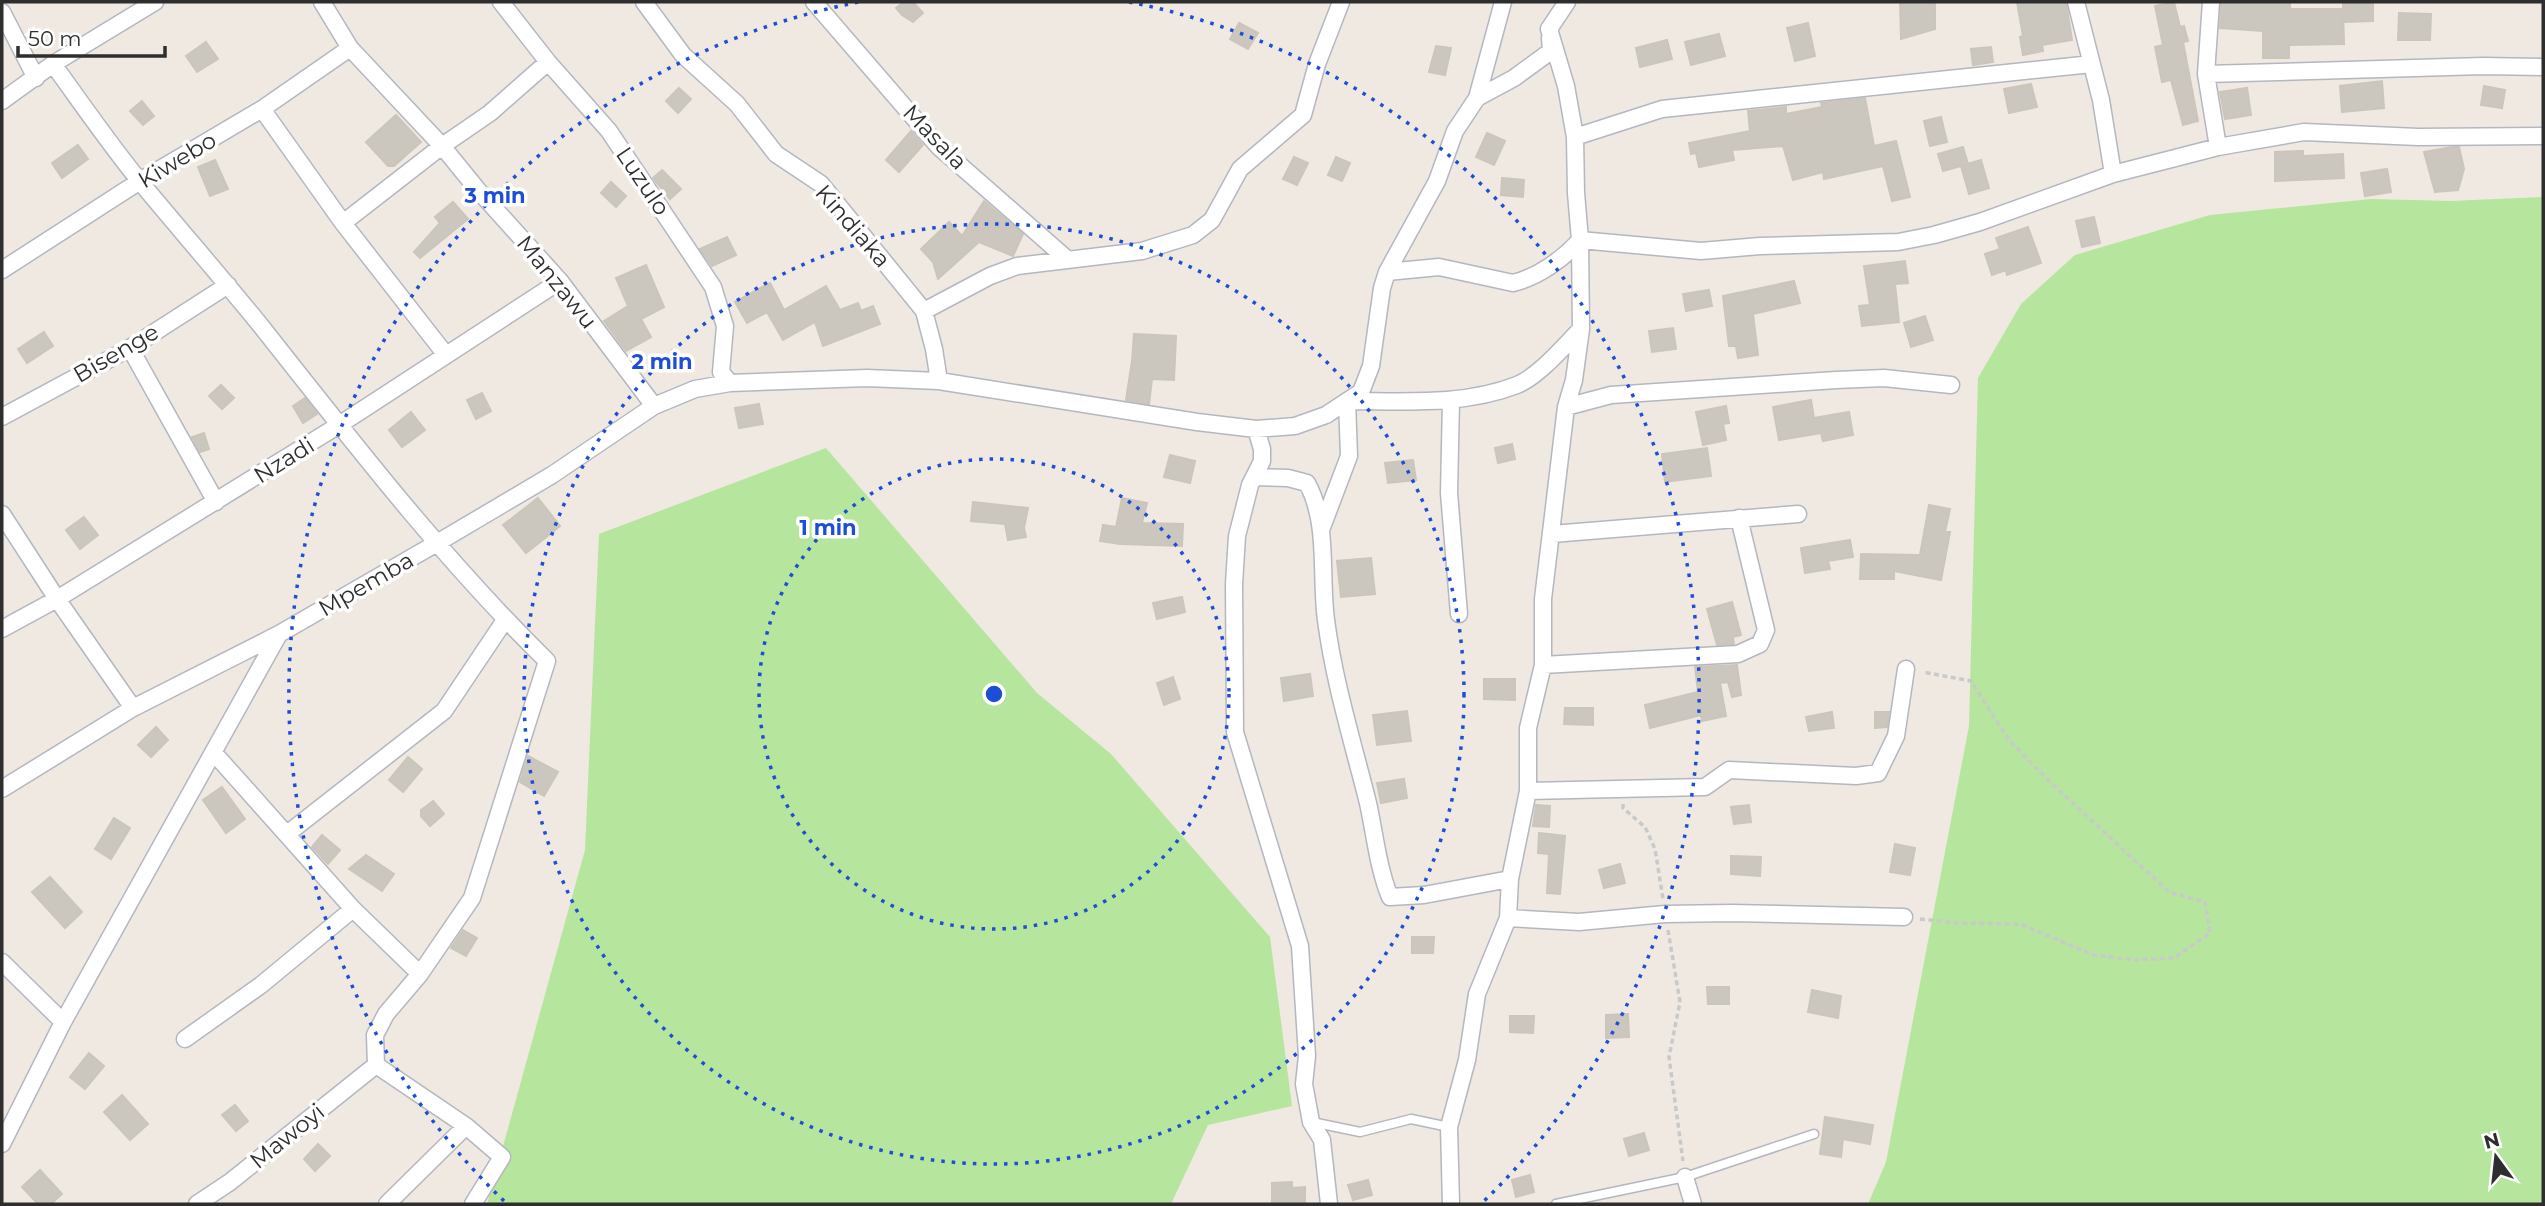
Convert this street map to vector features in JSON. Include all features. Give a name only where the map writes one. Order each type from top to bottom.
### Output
[{"type":"street","points":[[2,101],[53,64],[155,2]]},
{"type":"street","name":"Manzawu","points":[[322,2],[350,48],[442,146],[560,281],[654,406]]},
{"type":"street","name":"Luzulo","points":[[501,2],[548,62],[609,131],[713,287],[725,326],[721,372],[730,383]]},
{"type":"street","name":"Kindiaka","points":[[644,2],[683,55],[737,104],[776,154],[821,184],[924,311],[939,381]]},
{"type":"street","name":"Masala","points":[[814,2],[939,147],[1068,260]]},
{"type":"street","points":[[924,311],[989,275],[1017,266],[1142,251],[1193,235],[1212,220],[1240,169],[1303,115],[1317,64],[1341,2]]},
{"type":"street","points":[[1347,401],[1361,392],[1371,366],[1382,288],[1387,272],[1437,181],[1455,131],[1477,98],[1503,2]]},
{"type":"street","points":[[1477,98],[1514,78],[1550,51],[1549,29],[1567,2]]},
{"type":"street","points":[[2076,2],[2101,100],[2113,174]]},
{"type":"street","points":[[2211,2],[2206,74],[2218,147]]},
{"type":"street","points":[[2,12],[36,78]]},
{"type":"street","points":[[1451,1204],[1449,1127],[1467,1060],[1477,994],[1507,918],[1510,879],[1528,791],[1528,729],[1543,665],[1543,599],[1566,407],[1574,380],[1581,329],[1575,137],[1566,86],[1549,29]]},
{"type":"street","name":"Kiwebo","points":[[2,270],[140,181],[262,109],[350,48]]},
{"type":"street","points":[[342,223],[442,146],[490,113],[548,62]]},
{"type":"street","points":[[53,64],[140,181],[228,285],[339,425],[505,620],[547,661],[472,898],[420,974],[386,1014],[375,1035],[376,1065],[466,1126],[502,1157],[473,1204]]},
{"type":"street","points":[[1575,137],[1662,109],[2092,64]]},
{"type":"street","points":[[2206,74],[2483,66],[2543,67]]},
{"type":"street","points":[[262,109],[342,223],[446,355]]},
{"type":"street","points":[[1580,240],[1701,251],[1760,246],[1898,242],[1980,222],[2113,174],[2218,147],[2304,132],[2418,138],[2543,136]]},
{"type":"street","points":[[1387,272],[1439,267],[1513,283],[1524,280],[1565,257],[1580,240]]},
{"type":"street","name":"Nzadi","points":[[2,629],[57,600],[216,502],[560,281]]},
{"type":"street","name":"Bisenge","points":[[2,417],[130,348],[228,285]]},
{"type":"street","points":[[1347,401],[1451,401],[1518,384],[1543,366],[1581,329]]},
{"type":"street","points":[[130,348],[216,502]]},
{"type":"street","name":"Mpemba","points":[[2,789],[133,708],[279,634],[438,543],[552,475],[654,406],[695,389],[730,383],[867,378],[939,381],[1152,416],[1256,429],[1295,426],[1312,421],[1347,401]]},
{"type":"street","points":[[1566,407],[1611,395],[1836,380],[1884,379],[1951,385]]},
{"type":"street","points":[[1321,530],[1349,456],[1347,401]]},
{"type":"street","points":[[1451,401],[1449,493],[1459,614]]},
{"type":"street","points":[[1256,429],[1262,449],[1262,461],[1250,485],[1237,536],[1234,572],[1235,732],[1300,946],[1307,1056],[1304,1084],[1311,1122],[1322,1140],[1329,1204]]},
{"type":"street","points":[[1255,477],[1288,478],[1307,483],[1313,495],[1321,530],[1321,581],[1326,622],[1384,883],[1390,897],[1424,895],[1510,879]]},
{"type":"street","points":[[1552,534],[1798,513]]},
{"type":"street","points":[[2,514],[57,600],[133,708]]},
{"type":"street","points":[[1543,665],[1738,654],[1760,644],[1766,630],[1739,517]]},
{"type":"street","points":[[287,834],[444,711],[505,620]]},
{"type":"street","points":[[2,1144],[63,1022],[279,634]]},
{"type":"street","points":[[1528,791],[1705,787],[1729,770],[1856,776],[1878,773],[1896,736],[1906,669]]},
{"type":"street","points":[[214,752],[354,909],[420,974]]},
{"type":"street","points":[[185,1039],[261,985],[354,909]]},
{"type":"street","points":[[1507,918],[1579,922],[1665,914],[1732,913],[1904,917]]},
{"type":"street","points":[[2,962],[63,1022]]},
{"type":"street","name":"Mawoyi","points":[[197,1204],[230,1182],[376,1065]]},
{"type":"street","points":[[387,1204],[466,1126]]},
{"type":"street","points":[[1685,1177],[1693,1204]]},
{"type":"lane","points":[[1311,1122],[1360,1132],[1411,1119],[1449,1127]]},
{"type":"lane","points":[[1556,1204],[1685,1177],[1814,1134]]},
{"type":"path","points":[[1904,917],[1959,923],[2020,925],[2094,956],[2135,960],[2174,958],[2210,933],[2205,902],[2169,892],[2049,781],[2008,739],[1970,681],[1906,669]]},
{"type":"path","points":[[1625,789],[1623,808],[1646,827],[1655,849],[1680,1002],[1669,1057],[1685,1177]]},
{"type":"green space","points":[[2543,197],[2543,1204],[1868,1204],[1886,1162],[1969,726],[1978,378],[2021,304],[2075,255],[2210,215],[2371,199],[2451,201]]},
{"type":"green space","points":[[826,448],[1037,693],[1111,754],[1270,937],[1292,1106],[1208,1125],[1171,1204],[487,1204],[585,850],[599,534]]},
{"type":"building","points":[[904,2],[913,2],[923,13],[913,22],[896,8]]},
{"type":"building","points":[[1900,2],[1935,2],[1935,29],[1901,39]]},
{"type":"building","points":[[2017,2],[2066,2],[2072,40],[2042,45],[2043,51],[2023,55],[2020,37],[2023,36]]},
{"type":"building","points":[[2174,2],[2180,27],[2184,26],[2188,41],[2183,42],[2198,121],[2183,125],[2171,80],[2162,82],[2155,47],[2163,45],[2155,6]]},
{"type":"building","points":[[2221,2],[2290,2],[2290,9],[2343,9],[2344,44],[2289,45],[2289,58],[2263,58],[2263,31],[2220,28]]},
{"type":"building","points":[[2343,4],[2373,4],[2373,21],[2344,22]]},
{"type":"building","points":[[2399,13],[2431,14],[2430,40],[2398,40]]},
{"type":"building","points":[[1239,23],[1258,33],[1248,49],[1230,39]]},
{"type":"building","points":[[1808,23],[1815,56],[1795,61],[1787,28]]},
{"type":"building","points":[[1719,34],[1725,56],[1691,65],[1685,42]]},
{"type":"building","points":[[1667,40],[1672,59],[1640,67],[1636,48]]},
{"type":"building","points":[[206,42],[218,59],[197,72],[186,56]]},
{"type":"building","points":[[1436,46],[1451,48],[1445,75],[1429,72]]},
{"type":"building","points":[[1991,47],[1993,62],[1973,65],[1971,49]]},
{"type":"building","points":[[2382,81],[2384,108],[2342,112],[2340,86]]},
{"type":"building","points":[[2031,84],[2037,107],[2009,113],[2004,89]]},
{"type":"building","points":[[2484,86],[2505,90],[2502,108],[2481,105]]},
{"type":"building","points":[[679,88],[691,99],[678,113],[666,101]]},
{"type":"building","points":[[2247,88],[2251,115],[2225,119],[2220,92]]},
{"type":"building","points":[[1865,98],[1874,146],[1896,141],[1910,197],[1892,201],[1883,166],[1824,179],[1823,172],[1793,180],[1783,146],[1732,150],[1734,160],[1699,167],[1696,153],[1691,154],[1689,143],[1750,131],[1748,111],[1786,107],[1786,114],[1822,107],[1821,103]]},
{"type":"building","points":[[142,101],[154,116],[143,125],[130,111]]},
{"type":"building","points":[[396,115],[421,142],[394,166],[388,166],[366,142]]},
{"type":"building","points":[[1941,117],[1947,142],[1930,146],[1924,121]]},
{"type":"building","points":[[911,131],[923,145],[899,172],[886,160]]},
{"type":"building","points":[[1487,133],[1505,141],[1494,165],[1476,157]]},
{"type":"building","points":[[78,145],[88,159],[62,178],[52,163]]},
{"type":"building","points":[[1963,147],[1968,164],[1943,171],[1938,154]]},
{"type":"building","points":[[2459,147],[2464,169],[2458,190],[2435,192],[2424,152]]},
{"type":"building","points":[[2303,151],[2303,156],[2343,154],[2344,178],[2275,181],[2275,152]]},
{"type":"building","points":[[1294,157],[1308,163],[1297,185],[1283,179]]},
{"type":"building","points":[[1336,157],[1350,163],[1342,181],[1328,175]]},
{"type":"building","points":[[215,160],[228,189],[210,196],[198,167]]},
{"type":"building","points":[[1981,160],[1989,188],[1969,194],[1961,166]]},
{"type":"building","points":[[2387,169],[2391,192],[2365,196],[2361,173]]},
{"type":"building","points":[[662,170],[681,189],[670,199],[653,178]]},
{"type":"building","points":[[1502,178],[1524,180],[1523,197],[1501,195]]},
{"type":"building","points":[[611,182],[626,196],[616,207],[601,193]]},
{"type":"building","points":[[984,201],[1023,234],[1013,256],[979,242],[938,279],[933,262],[921,249],[949,222],[962,236]]},
{"type":"building","points":[[453,202],[468,219],[420,258],[414,252],[440,223],[435,217]]},
{"type":"building","points":[[2094,217],[2100,243],[2082,247],[2076,221]]},
{"type":"building","points":[[2028,227],[2041,263],[2007,275],[2006,270],[1992,275],[1985,254],[2000,249],[1996,238]]},
{"type":"building","points":[[727,237],[736,255],[712,266],[700,249]]},
{"type":"building","points":[[1905,261],[1908,283],[1895,284],[1899,322],[1862,326],[1859,306],[1870,305],[1864,266]]},
{"type":"building","points":[[646,265],[664,307],[641,319],[651,337],[626,351],[604,321],[628,306],[616,278]]},
{"type":"building","points":[[1794,281],[1800,303],[1753,314],[1758,355],[1738,358],[1736,346],[1729,346],[1723,296]]},
{"type":"building","points":[[770,283],[784,310],[826,286],[840,310],[858,303],[861,311],[873,306],[880,324],[823,346],[815,322],[783,340],[767,312],[747,323],[735,302]]},
{"type":"building","points":[[1709,290],[1712,306],[1686,311],[1683,294]]},
{"type":"building","points":[[1925,316],[1933,340],[1911,347],[1904,323]]},
{"type":"building","points":[[1673,328],[1676,349],[1652,352],[1649,331]]},
{"type":"building","points":[[44,332],[53,346],[27,363],[18,349]]},
{"type":"building","points":[[1134,334],[1176,336],[1174,380],[1152,379],[1149,404],[1126,400]]},
{"type":"building","points":[[221,385],[234,398],[222,409],[209,396]]},
{"type":"building","points":[[482,393],[491,411],[476,419],[467,400]]},
{"type":"building","points":[[305,398],[317,414],[303,423],[293,406]]},
{"type":"building","points":[[1811,400],[1814,418],[1849,412],[1853,435],[1823,441],[1821,433],[1779,440],[1773,407]]},
{"type":"building","points":[[759,404],[763,424],[739,428],[735,408]]},
{"type":"building","points":[[1726,406],[1729,423],[1723,424],[1726,440],[1703,445],[1696,412]]},
{"type":"building","points":[[411,412],[425,430],[402,447],[389,430]]},
{"type":"building","points":[[204,433],[209,449],[200,452],[192,437]]},
{"type":"building","points":[[1512,444],[1515,459],[1498,463],[1495,448]]},
{"type":"building","points":[[1707,448],[1711,476],[1665,482],[1662,454]]},
{"type":"building","points":[[1170,455],[1195,461],[1190,483],[1164,477]]},
{"type":"building","points":[[1413,460],[1416,480],[1388,483],[1385,463]]},
{"type":"building","points":[[538,498],[560,526],[526,553],[503,525]]},
{"type":"building","points":[[1122,498],[1147,503],[1142,523],[1183,524],[1182,546],[1100,541],[1103,525],[1116,527]]},
{"type":"building","points":[[973,502],[1028,508],[1024,528],[1026,537],[1008,540],[1005,524],[971,521]]},
{"type":"building","points":[[1929,505],[1950,509],[1945,532],[1950,532],[1941,580],[1894,571],[1894,579],[1860,579],[1861,554],[1920,555]]},
{"type":"building","points":[[84,517],[98,535],[80,549],[66,530]]},
{"type":"building","points":[[1850,540],[1853,557],[1828,561],[1830,569],[1805,573],[1801,548]]},
{"type":"building","points":[[1371,558],[1375,594],[1341,597],[1337,561]]},
{"type":"building","points":[[1182,597],[1185,612],[1157,619],[1153,603]]},
{"type":"building","points":[[1732,602],[1741,635],[1733,637],[1734,644],[1717,645],[1707,609]]},
{"type":"building","points":[[1737,665],[1741,695],[1732,697],[1728,682],[1720,683],[1726,716],[1702,721],[1701,715],[1650,728],[1645,705],[1698,692],[1695,667]]},
{"type":"building","points":[[1310,674],[1313,696],[1284,701],[1281,678]]},
{"type":"building","points":[[1173,677],[1180,699],[1164,705],[1157,683]]},
{"type":"building","points":[[1484,679],[1515,679],[1515,700],[1484,699]]},
{"type":"building","points":[[1565,708],[1593,708],[1593,725],[1564,724]]},
{"type":"building","points":[[1407,711],[1411,741],[1377,745],[1373,715]]},
{"type":"building","points":[[1832,712],[1834,728],[1809,731],[1806,717]]},
{"type":"building","points":[[1875,712],[1889,712],[1887,727],[1875,728]]},
{"type":"building","points":[[156,727],[168,740],[151,757],[138,745]]},
{"type":"building","points":[[528,756],[558,772],[544,796],[520,782]]},
{"type":"building","points":[[408,757],[422,769],[403,792],[389,780]]},
{"type":"building","points":[[1404,779],[1407,798],[1381,803],[1377,783]]},
{"type":"building","points":[[222,787],[245,819],[226,833],[203,800]]},
{"type":"building","points":[[433,801],[444,814],[430,826],[421,816],[421,810]]},
{"type":"building","points":[[1536,805],[1550,806],[1549,827],[1533,826]]},
{"type":"building","points":[[1749,805],[1751,822],[1734,824],[1731,807]]},
{"type":"building","points":[[114,818],[130,828],[111,859],[95,849]]},
{"type":"building","points":[[1539,833],[1565,836],[1560,894],[1547,893],[1549,854],[1538,853]]},
{"type":"building","points":[[322,835],[340,850],[328,864],[312,847]]},
{"type":"building","points":[[1895,844],[1915,848],[1910,875],[1890,872]]},
{"type":"building","points":[[366,855],[394,874],[382,891],[349,869]]},
{"type":"building","points":[[1731,856],[1761,857],[1760,876],[1731,874]]},
{"type":"building","points":[[1620,864],[1625,883],[1604,888],[1599,870]]},
{"type":"building","points":[[50,877],[82,912],[65,928],[32,892]]},
{"type":"building","points":[[463,930],[477,938],[466,956],[451,948]]},
{"type":"building","points":[[1412,937],[1434,937],[1433,953],[1412,953]]},
{"type":"building","points":[[1707,987],[1729,987],[1729,1004],[1708,1004]]},
{"type":"building","points":[[1812,990],[1841,996],[1838,1018],[1808,1012]]},
{"type":"building","points":[[1628,1014],[1629,1037],[1606,1038],[1606,1015]]},
{"type":"building","points":[[1510,1016],[1534,1016],[1533,1033],[1510,1032]]},
{"type":"building","points":[[89,1053],[104,1066],[85,1089],[70,1077]]},
{"type":"building","points":[[122,1095],[148,1124],[130,1140],[104,1112]]},
{"type":"building","points":[[235,1105],[248,1121],[236,1131],[222,1115]]},
{"type":"building","points":[[1825,1117],[1873,1125],[1870,1144],[1843,1139],[1841,1157],[1820,1154]]},
{"type":"building","points":[[1644,1133],[1649,1150],[1629,1156],[1624,1139]]},
{"type":"building","points":[[318,1144],[330,1156],[315,1171],[304,1159]]},
{"type":"building","points":[[40,1170],[62,1194],[51,1204],[38,1204],[22,1187]]},
{"type":"building","points":[[1530,1175],[1534,1192],[1516,1197],[1512,1180]]},
{"type":"building","points":[[1368,1180],[1372,1195],[1353,1200],[1348,1185]]},
{"type":"building","points":[[1292,1182],[1292,1188],[1305,1187],[1305,1204],[1272,1204],[1272,1183]]}]
